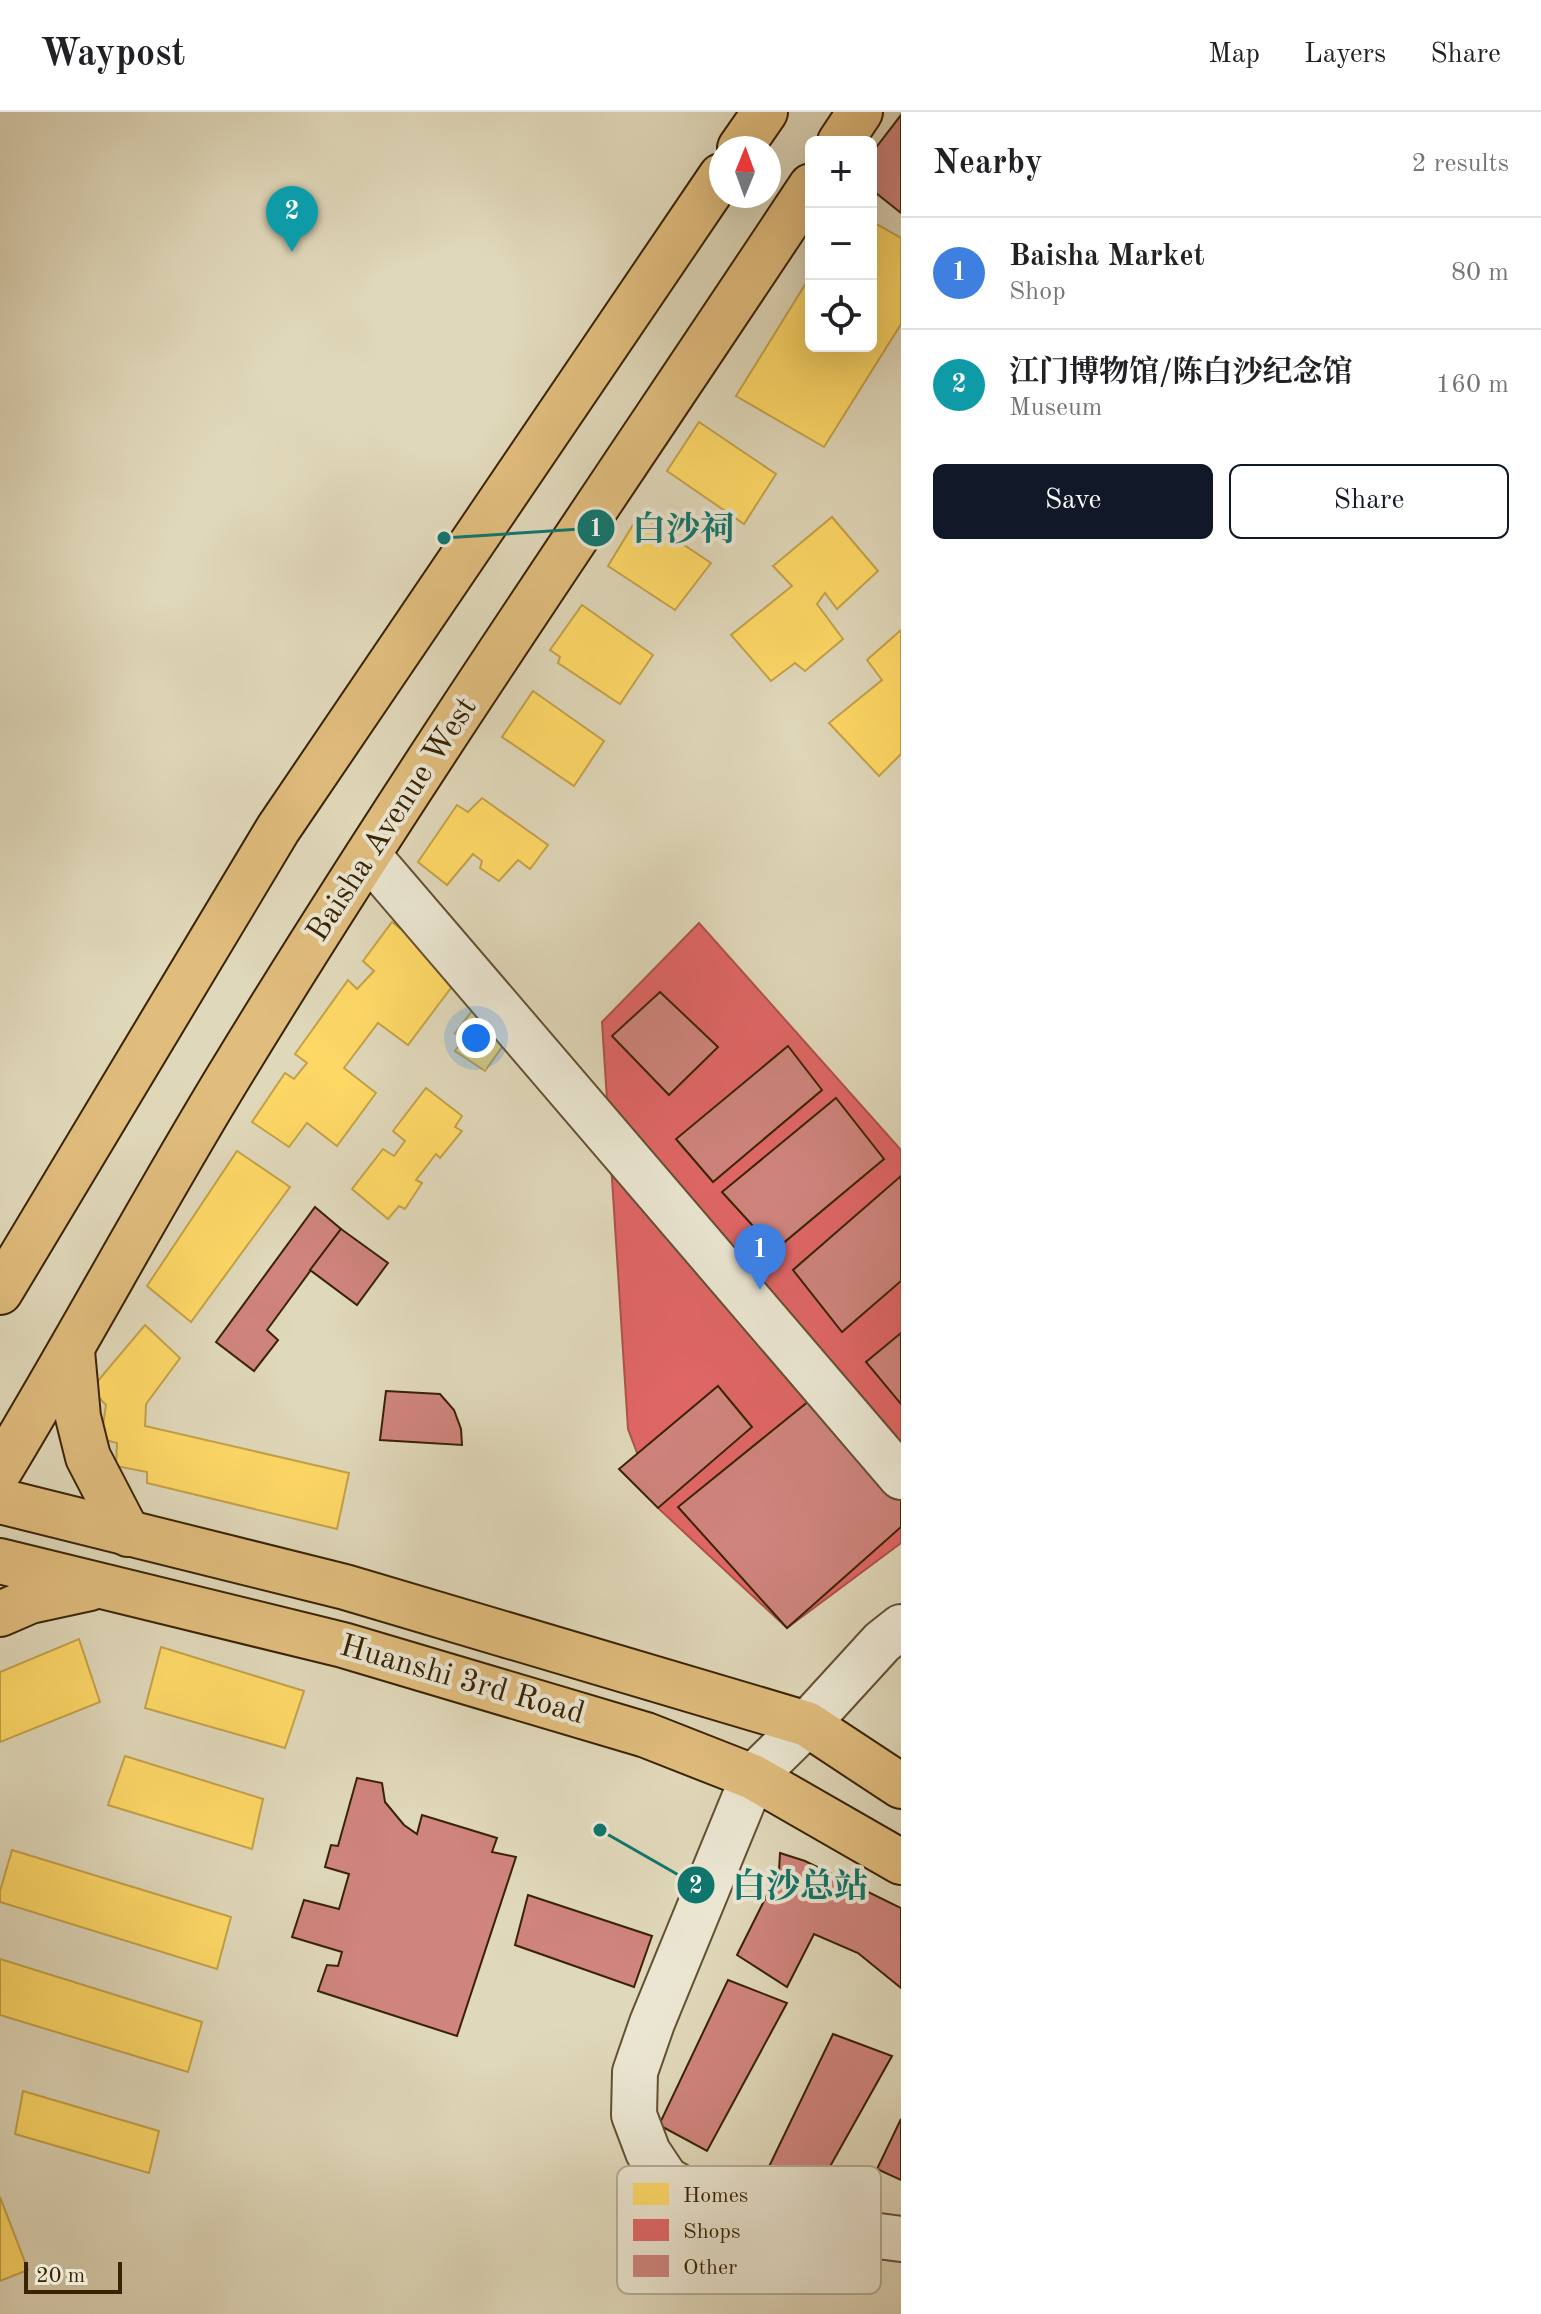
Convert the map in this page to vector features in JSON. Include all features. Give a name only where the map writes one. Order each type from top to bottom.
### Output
[{"type":"main road","points":[[748,136],[765,112]]},
{"type":"main road","points":[[844,136],[860,112]]},
{"type":"main road","points":[[3,1286],[278,829],[709,194]]},
{"type":"main road","name":"Baisha Avenue West","points":[[0,1470],[233,1070],[368,855],[805,195]]},
{"type":"main road","points":[[72,1351],[78,1417],[88,1457],[128,1534]]},
{"type":"main road","name":"Huanshi 3rd Road","points":[[0,1501],[345,1587],[807,1724],[901,1786]]},
{"type":"main road","name":"Huanshi 3rd Road","points":[[0,1561],[343,1645],[646,1735],[753,1777],[901,1862]]},
{"type":"main road","points":[[0,1614],[30,1601],[103,1585]]},
{"type":"street","points":[[368,855],[901,1477]]},
{"type":"street","points":[[657,2166],[648,2152],[634,2115],[635,2072],[652,2023],[753,1777],[807,1724],[882,1642],[901,1627]]},
{"type":"street","points":[[881,2236],[901,2239]]},
{"type":"building: Homes","points":[[877,224],[901,238],[901,324],[824,447],[736,396],[805,285],[805,352],[877,352]]},
{"type":"building: Homes","points":[[699,422],[776,474],[744,524],[667,471]]},
{"type":"building: Homes","points":[[639,515],[711,563],[675,610],[608,566]]},
{"type":"building: Homes","points":[[832,517],[878,571],[837,609],[825,593],[817,604],[843,639],[805,671],[795,663],[771,681],[731,635],[792,586],[773,566]]},
{"type":"building: Homes","points":[[582,605],[653,655],[620,704],[558,663],[560,657],[550,650]]},
{"type":"building: Homes","points":[[901,630],[901,754],[879,776],[829,723],[882,680],[867,660]]},
{"type":"building: Homes","points":[[533,691],[604,741],[574,786],[502,737]]},
{"type":"building: Homes","points":[[482,798],[548,845],[530,869],[518,860],[499,881],[480,868],[482,861],[473,854],[447,885],[418,862],[457,805],[468,812]]},
{"type":"building: Homes","points":[[392,922],[460,976],[408,1045],[378,1023],[344,1068],[376,1093],[337,1146],[307,1123],[289,1147],[252,1122],[285,1073],[294,1079],[307,1063],[295,1054],[348,980],[357,989],[374,971],[363,961]]},
{"type":"building: Homes","points":[[482,998],[519,1023],[485,1071],[455,1051],[463,1040],[455,1033]]},
{"type":"building: Homes","points":[[426,1088],[462,1116],[455,1127],[462,1131],[440,1158],[436,1154],[416,1180],[422,1183],[405,1209],[399,1206],[388,1219],[352,1189],[383,1149],[394,1156],[405,1141],[393,1131]]},
{"type":"building: Homes","points":[[237,1151],[290,1187],[191,1322],[147,1286]]},
{"type":"building: Homes","points":[[145,1325],[180,1358],[146,1404],[145,1426],[349,1473],[337,1529],[147,1483],[147,1472],[116,1466],[117,1443],[101,1439],[106,1405],[91,1389]]},
{"type":"building: Homes","points":[[79,1639],[100,1702],[0,1742],[0,1672]]},
{"type":"building: Homes","points":[[161,1647],[304,1691],[285,1748],[145,1708]]},
{"type":"building: Homes","points":[[125,1756],[263,1799],[252,1849],[108,1805]]},
{"type":"building: Homes","points":[[12,1850],[231,1917],[217,1969],[0,1902],[0,1891]]},
{"type":"building: Homes","points":[[0,1959],[202,2022],[188,2072],[0,2015]]},
{"type":"building: Homes","points":[[23,2091],[159,2131],[149,2173],[15,2134]]},
{"type":"building: Homes","points":[[0,2197],[28,2270],[0,2281]]},
{"type":"building: Shops","points":[[699,923],[901,1150],[901,1543],[787,1628],[658,1508],[628,1429],[602,1022]]},
{"type":"building: Other","points":[[901,115],[901,213],[877,194],[877,146]]},
{"type":"building: Other","points":[[660,992],[718,1047],[669,1095],[612,1036]]},
{"type":"building: Other","points":[[788,1046],[822,1090],[713,1182],[676,1139]]},
{"type":"building: Other","points":[[836,1098],[884,1159],[775,1250],[722,1192]]},
{"type":"building: Other","points":[[901,1176],[901,1281],[842,1332],[793,1270]]},
{"type":"building: Other","points":[[315,1207],[341,1229],[267,1330],[278,1340],[254,1371],[216,1342]]},
{"type":"building: Other","points":[[341,1229],[388,1263],[357,1305],[310,1270]]},
{"type":"building: Other","points":[[901,1333],[901,1404],[866,1362]]},
{"type":"building: Other","points":[[718,1386],[752,1427],[658,1508],[619,1469]]},
{"type":"building: Other","points":[[825,1388],[901,1476],[901,1527],[787,1628],[678,1507]]},
{"type":"building: Other","points":[[386,1391],[440,1394],[454,1410],[461,1429],[462,1445],[380,1440]]},
{"type":"building: Other","points":[[357,1778],[382,1783],[385,1802],[404,1825],[417,1834],[422,1815],[497,1838],[492,1852],[516,1857],[457,2036],[318,1991],[327,1965],[338,1966],[342,1952],[292,1937],[304,1900],[339,1909],[349,1874],[325,1867],[331,1845],[338,1846]]},
{"type":"building: Other","points":[[780,1853],[805,1861],[901,1908],[901,1988],[858,1953],[814,1934],[787,1987],[737,1955],[779,1871]]},
{"type":"building: Other","points":[[528,1895],[652,1936],[634,1987],[515,1945]]},
{"type":"building: Other","points":[[728,1980],[787,2003],[707,2151],[659,2125]]},
{"type":"building: Other","points":[[833,2034],[892,2056],[830,2166],[769,2166]]},
{"type":"building: Other","points":[[901,2119],[901,2180],[881,2171],[878,2166]]},
{"type":"place","name":"江门博物馆/陈白沙纪念馆","points":[[292,252]]},
{"type":"place","name":"白沙祠","points":[[444,538]]},
{"type":"place","name":"Baisha Market","points":[[760,1290]]},
{"type":"place","name":"白沙总站","points":[[600,1830]]}]
